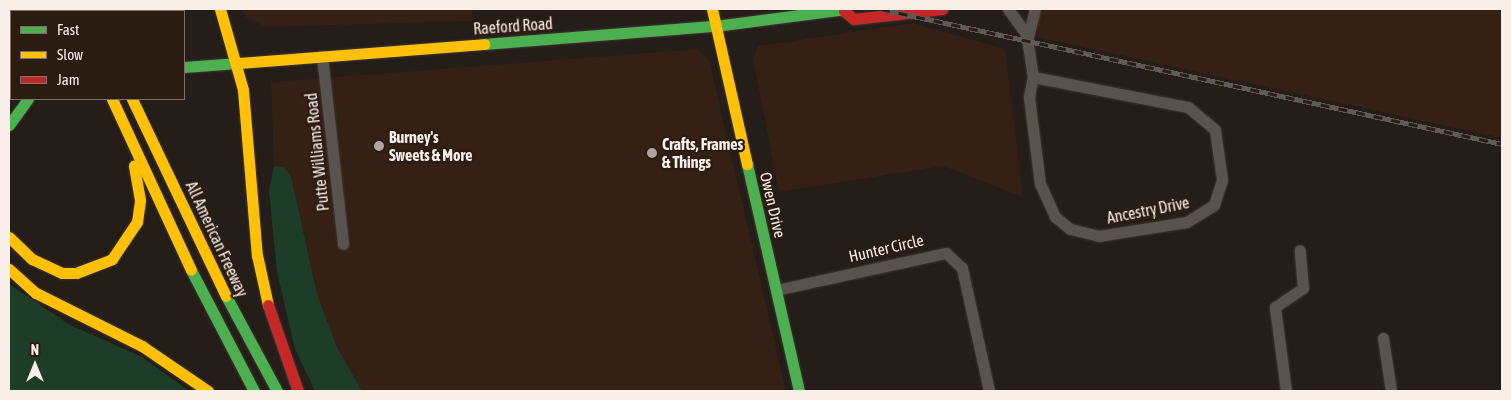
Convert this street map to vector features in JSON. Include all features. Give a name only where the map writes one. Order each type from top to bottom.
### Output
[{"type":"main road","points":[[220,9],[238,63],[257,255],[268,307],[298,391]]},
{"type":"main road","name":"Owen Drive","points":[[712,9],[799,391]]},
{"type":"main road","name":"Raeford Road","points":[[185,67],[715,26],[845,10],[854,19],[942,9]]},
{"type":"main road","points":[[9,125],[27,100]]},
{"type":"main road","points":[[112,100],[197,284],[254,391]]},
{"type":"main road","name":"All American Freeway","points":[[132,100],[142,123],[277,391]]},
{"type":"main road","points":[[9,237],[32,259],[62,272],[83,271],[112,259],[132,233],[139,212],[138,184],[124,125]]},
{"type":"main road","points":[[9,269],[36,293],[142,346],[208,391]]},
{"type":"street","name":"Ancestry Drive","points":[[1008,9],[1027,36]]},
{"type":"street","name":"Ancestry Drive","points":[[1033,77],[1188,108],[1214,130],[1222,180],[1214,205],[1187,222],[1098,236],[1070,229],[1055,217],[1040,184],[1029,97],[1033,77],[1027,36],[1035,9]]},
{"type":"street","name":"Putte Williams Road","points":[[322,56],[343,244]]},
{"type":"street","points":[[1286,391],[1275,307],[1303,288],[1300,250]]},
{"type":"street","name":"Hunter Circle","points":[[776,290],[946,253],[962,268],[989,391]]},
{"type":"street","points":[[1383,338],[1391,391]]},
{"type":"shaded area","points":[[241,9],[472,9],[473,21],[266,27],[246,17]]},
{"type":"shaded area","points":[[1045,9],[1502,9],[1502,138],[1037,37],[1037,15]]},
{"type":"shaded area","points":[[913,23],[1005,49],[1023,197],[943,166],[779,192],[753,59],[758,46]]},
{"type":"shaded area","points":[[698,49],[709,60],[786,391],[362,391],[337,347],[317,294],[291,176],[284,167],[274,166],[271,82]]},
{"type":"green space","points":[[274,166],[284,167],[291,176],[317,294],[337,347],[362,391],[315,391],[295,349],[277,272],[269,191]]},
{"type":"green space","points":[[9,284],[70,325],[142,357],[189,391],[9,391]]},
{"type":"railway","points":[[881,9],[1502,144]]},
{"type":"traffic: fast","points":[[484,44],[715,26],[846,9]]},
{"type":"traffic: fast","points":[[185,67],[238,63]]},
{"type":"traffic: fast","points":[[9,125],[27,100]]},
{"type":"traffic: fast","points":[[747,164],[799,391]]},
{"type":"traffic: fast","points":[[191,270],[254,391]]},
{"type":"traffic: fast","points":[[226,296],[277,391]]},
{"type":"traffic: slow","points":[[220,9],[243,90],[257,255],[268,305]]},
{"type":"traffic: slow","points":[[712,9],[747,164]]},
{"type":"traffic: slow","points":[[238,63],[484,44]]},
{"type":"traffic: slow","points":[[112,100],[191,270]]},
{"type":"traffic: slow","points":[[132,100],[226,296]]},
{"type":"traffic: slow","points":[[9,237],[32,259],[62,273],[76,273],[112,259],[137,222],[140,200],[134,166]]},
{"type":"traffic: slow","points":[[9,269],[36,293],[142,346],[208,391]]},
{"type":"traffic: jam","points":[[844,11],[854,19],[942,9]]},
{"type":"traffic: jam","points":[[268,305],[298,391]]},
{"type":"place","name":"Burney's Sweets & More","points":[[379,146]]},
{"type":"place","name":"Crafts, Frames & Things","points":[[652,153]]}]
